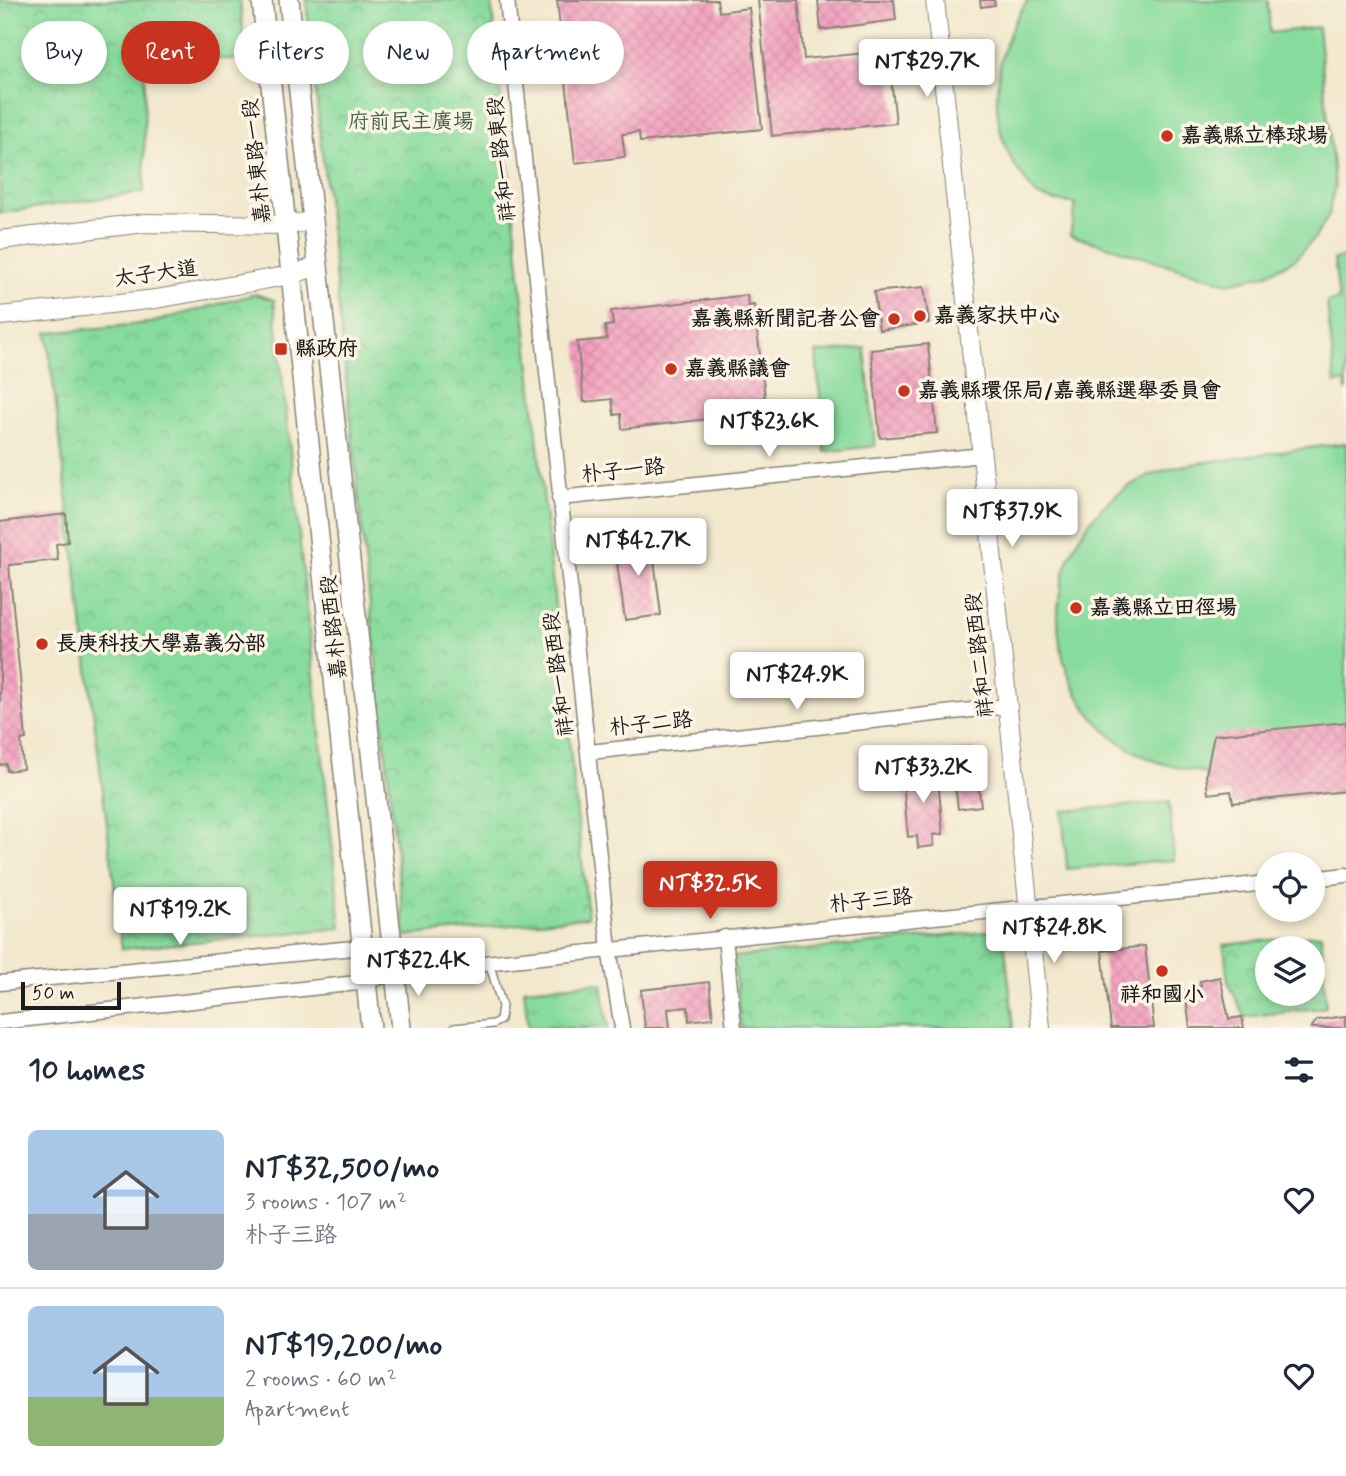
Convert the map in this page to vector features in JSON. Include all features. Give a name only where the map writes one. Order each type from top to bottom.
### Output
[{"type":"main road","name":"嘉朴東路一段","points":[[262,0],[291,275]]},
{"type":"main road","points":[[289,0],[312,221]]},
{"type":"main road","name":"嘉朴路西段","points":[[312,221],[401,1028]]},
{"type":"main road","name":"嘉朴路西段","points":[[291,275],[372,1028]]},
{"type":"street","name":"祥和一路東段","points":[[507,0],[531,230]]},
{"type":"street","name":"祥和二路西段","points":[[935,0],[1041,1028]]},
{"type":"street","points":[[0,240],[145,223],[287,225],[312,221]]},
{"type":"street","name":"祥和一路西段","points":[[531,230],[559,498],[590,752],[609,949],[622,1028]]},
{"type":"street","name":"太子大道","points":[[0,316],[156,299],[291,275],[317,266]]},
{"type":"street","name":"朴子一路","points":[[559,498],[983,455]]},
{"type":"street","name":"朴子二路","points":[[590,752],[1008,706]]},
{"type":"street","points":[[1325,877],[1346,875]]},
{"type":"street","name":"朴子三路","points":[[0,1022],[366,982],[395,972],[1255,884]]},
{"type":"street","points":[[725,937],[734,1028]]},
{"type":"street","points":[[0,983],[363,947],[395,972]]},
{"type":"lane","points":[[454,1028],[493,1024],[500,1020],[502,1006],[489,962]]},
{"type":"green space","points":[[0,0],[240,0],[242,21],[234,21],[234,60],[220,59],[220,21],[121,21],[121,84],[145,84],[144,192],[0,213]]},
{"type":"green space","name":"府前民主廣場","points":[[306,0],[491,0],[493,21],[467,21],[467,84],[500,84],[588,917],[405,936],[315,84],[349,84],[349,21],[308,21]]},
{"type":"green space","name":"嘉義縣立棒球場","points":[[1028,0],[1268,0],[1270,33],[1318,27],[1335,185],[1328,217],[1315,238],[1294,260],[1265,275],[1228,283],[1070,235],[1076,204],[1039,196],[1010,157],[1002,135],[997,88],[1000,64],[1016,19]]},
{"type":"green space","points":[[1346,257],[1346,392],[1345,382],[1335,383],[1327,302],[1339,300],[1334,259]]},
{"type":"green space","points":[[255,294],[274,300],[341,928],[122,949],[47,333],[150,323]]},
{"type":"green space","points":[[865,348],[875,446],[825,452],[816,353]]},
{"type":"green space","points":[[1346,443],[1346,791],[1233,803],[1231,791],[1208,794],[1206,774],[1158,762],[1127,747],[1113,737],[1086,708],[1068,674],[1059,638],[1059,600],[1067,564],[1084,530],[1109,501],[1153,474],[1196,463]]},
{"type":"green space","points":[[1169,802],[1174,860],[1067,869],[1062,811]]},
{"type":"green space","points":[[1003,930],[1014,1028],[741,1028],[733,957]]},
{"type":"green space","points":[[1255,941],[1255,1006],[1325,1006],[1325,992],[1326,1007],[1245,1017],[1228,982],[1224,945]]},
{"type":"green space","points":[[602,984],[608,1028],[528,1028],[524,989]]},
{"type":"building","points":[[557,0],[717,0],[719,12],[749,8],[762,129],[640,142],[639,132],[622,134],[625,157],[575,163],[566,84],[624,84],[624,21],[559,21]]},
{"type":"building","points":[[758,0],[798,0],[804,59],[888,51],[896,123],[772,136]]},
{"type":"building","points":[[818,0],[894,0],[896,20],[821,30]]},
{"type":"building","points":[[980,0],[994,0],[995,5],[981,7]]},
{"type":"building","points":[[924,287],[929,323],[879,330],[874,292]]},
{"type":"building","name":"嘉義縣議會","points":[[747,295],[748,306],[754,305],[765,397],[758,398],[760,413],[622,429],[621,414],[614,415],[612,399],[584,402],[577,342],[607,339],[605,326],[613,325],[611,311]]},
{"type":"building","name":"嘉義縣環保局/嘉義縣選舉委員會","points":[[928,344],[937,433],[880,438],[871,350]]},
{"type":"building","points":[[66,514],[68,542],[56,544],[58,560],[9,565],[26,739],[21,740],[23,769],[7,771],[6,764],[0,765],[0,522]]},
{"type":"building","points":[[651,536],[661,615],[625,620],[614,541]]},
{"type":"building","points":[[1346,722],[1346,791],[1233,803],[1231,791],[1208,794],[1206,774],[1214,735]]},
{"type":"building","points":[[974,749],[981,806],[958,809],[951,751]]},
{"type":"building","points":[[937,767],[943,834],[933,835],[934,846],[918,848],[917,836],[908,837],[902,770]]},
{"type":"building","points":[[1145,946],[1154,1028],[1111,1028],[1102,951]]},
{"type":"building","points":[[1220,977],[1229,1019],[1242,1017],[1244,1028],[1190,1028],[1185,990],[1201,986],[1200,981]]},
{"type":"building","points":[[709,982],[713,1018],[689,1021],[688,1007],[668,1009],[670,1028],[645,1028],[641,990]]},
{"type":"building","points":[[1346,1016],[1346,1028],[1311,1028],[1317,1020]]},
{"type":"place","name":"嘉義縣立棒球場","points":[[1167,136]]},
{"type":"place","name":"嘉義家扶中心","points":[[920,316]]},
{"type":"place","name":"嘉義縣新聞記者公會","points":[[894,319]]},
{"type":"place","name":"縣政府","points":[[281,349]]},
{"type":"place","name":"嘉義縣議會","points":[[671,369]]},
{"type":"place","name":"嘉義縣環保局/嘉義縣選舉委員會","points":[[904,391]]},
{"type":"place","name":"嘉義縣立田徑場","points":[[1076,608]]},
{"type":"place","name":"長庚科技大學嘉義分部","points":[[42,644]]},
{"type":"place","name":"祥和國小","points":[[1162,971]]}]
